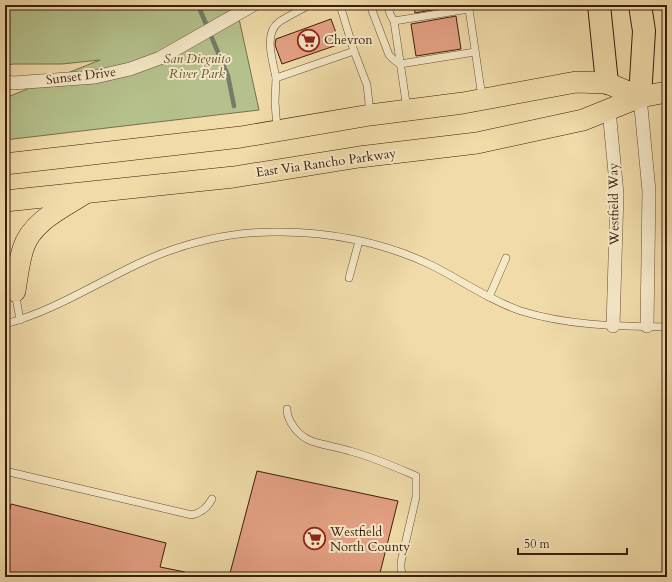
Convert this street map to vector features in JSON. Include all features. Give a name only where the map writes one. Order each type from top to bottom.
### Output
[{"type":"highway","points":[[599,5],[607,83]]},
{"type":"highway","points":[[640,5],[644,32],[640,97]]},
{"type":"main road","points":[[5,164],[234,138],[370,115],[482,99],[576,82],[607,83],[640,97]]},
{"type":"main road","name":"Westfield Way","points":[[607,83],[609,110]]},
{"type":"main road","name":"East Via Rancho Parkway","points":[[5,200],[234,177],[359,157],[477,143],[583,120],[640,97],[667,92]]},
{"type":"main road","points":[[14,291],[23,248],[28,237],[48,217],[86,192]]},
{"type":"street","name":"Sunset Drive","points":[[8,84],[112,74],[130,69],[150,62],[176,49],[253,5]]},
{"type":"street","points":[[640,97],[649,191],[647,326]]},
{"type":"street","name":"Westfield Way","points":[[609,110],[617,194],[614,326]]},
{"type":"lane","points":[[278,130],[275,102],[276,78],[270,39],[272,30],[278,23],[309,5]]},
{"type":"lane","points":[[340,5],[354,51],[367,85],[370,115]]},
{"type":"lane","points":[[370,5],[389,55],[400,64],[475,52]]},
{"type":"lane","points":[[388,5],[390,14],[394,21],[407,110]]},
{"type":"lane","points":[[394,21],[469,7],[482,99]]},
{"type":"lane","points":[[276,78],[354,51]]},
{"type":"lane","points":[[5,324],[20,320],[56,306],[143,261],[194,244],[236,236],[274,232],[329,235],[378,246],[412,257],[449,274],[489,297],[522,311],[545,317],[595,325],[667,327]]},
{"type":"lane","points":[[350,278],[359,241]]},
{"type":"lane","points":[[5,249],[20,320]]},
{"type":"lane","points":[[489,297],[506,258]]},
{"type":"lane","points":[[287,409],[288,418],[295,428],[301,435],[309,440],[350,450],[416,476],[416,497],[402,562],[401,570],[403,577]]},
{"type":"lane","points":[[5,471],[192,516],[208,507],[212,499]]},
{"type":"green space","name":"San Dieguito River Park","points":[[5,5],[236,5],[259,110],[5,140],[5,98],[100,60],[62,64],[13,64],[5,66]]},
{"type":"building","points":[[414,5],[454,5],[454,6],[415,13]]},
{"type":"building","points":[[456,16],[461,49],[416,56],[411,24]]},
{"type":"building","points":[[331,19],[340,44],[282,64],[275,45],[276,39]]},
{"type":"building","name":"Westfield North County","points":[[257,471],[398,501],[379,577],[229,577]]},
{"type":"building","points":[[11,504],[166,543],[160,567],[185,572],[184,577],[5,577],[5,530]]},
{"type":"waterway","points":[[198,5],[228,76],[234,106]]},
{"type":"place","name":"Chevron","points":[[309,40]]},
{"type":"place","name":"Westfield North County","points":[[314,539]]}]
